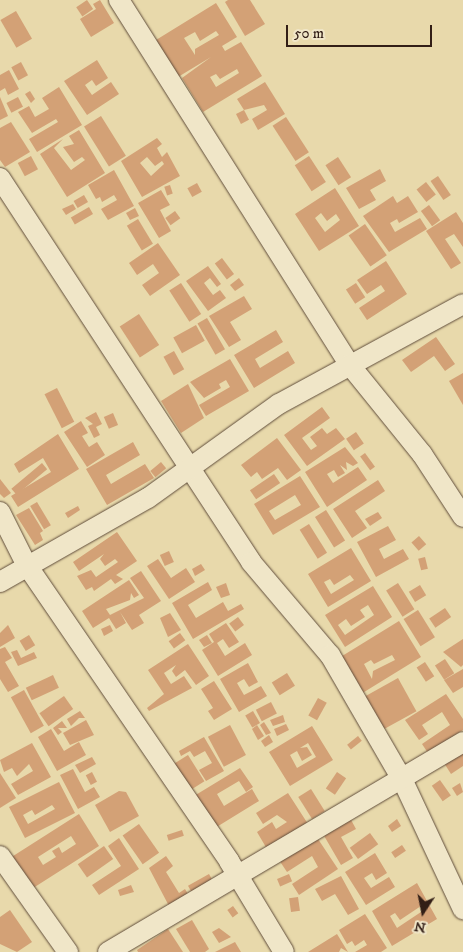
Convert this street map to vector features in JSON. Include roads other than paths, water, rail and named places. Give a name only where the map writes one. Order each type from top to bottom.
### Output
[{"type":"street","points":[[119,0],[349,364],[422,454],[463,517]]},
{"type":"street","points":[[0,178],[64,271],[100,335],[192,466],[251,562],[330,655],[402,779],[463,909]]},
{"type":"street","points":[[0,582],[26,564],[148,498],[279,404],[349,364],[463,304]]},
{"type":"street","points":[[0,512],[26,564],[73,627],[239,878],[284,952]]},
{"type":"street","points":[[108,952],[239,878],[463,742]]},
{"type":"street","points":[[0,856],[68,952]]}]
